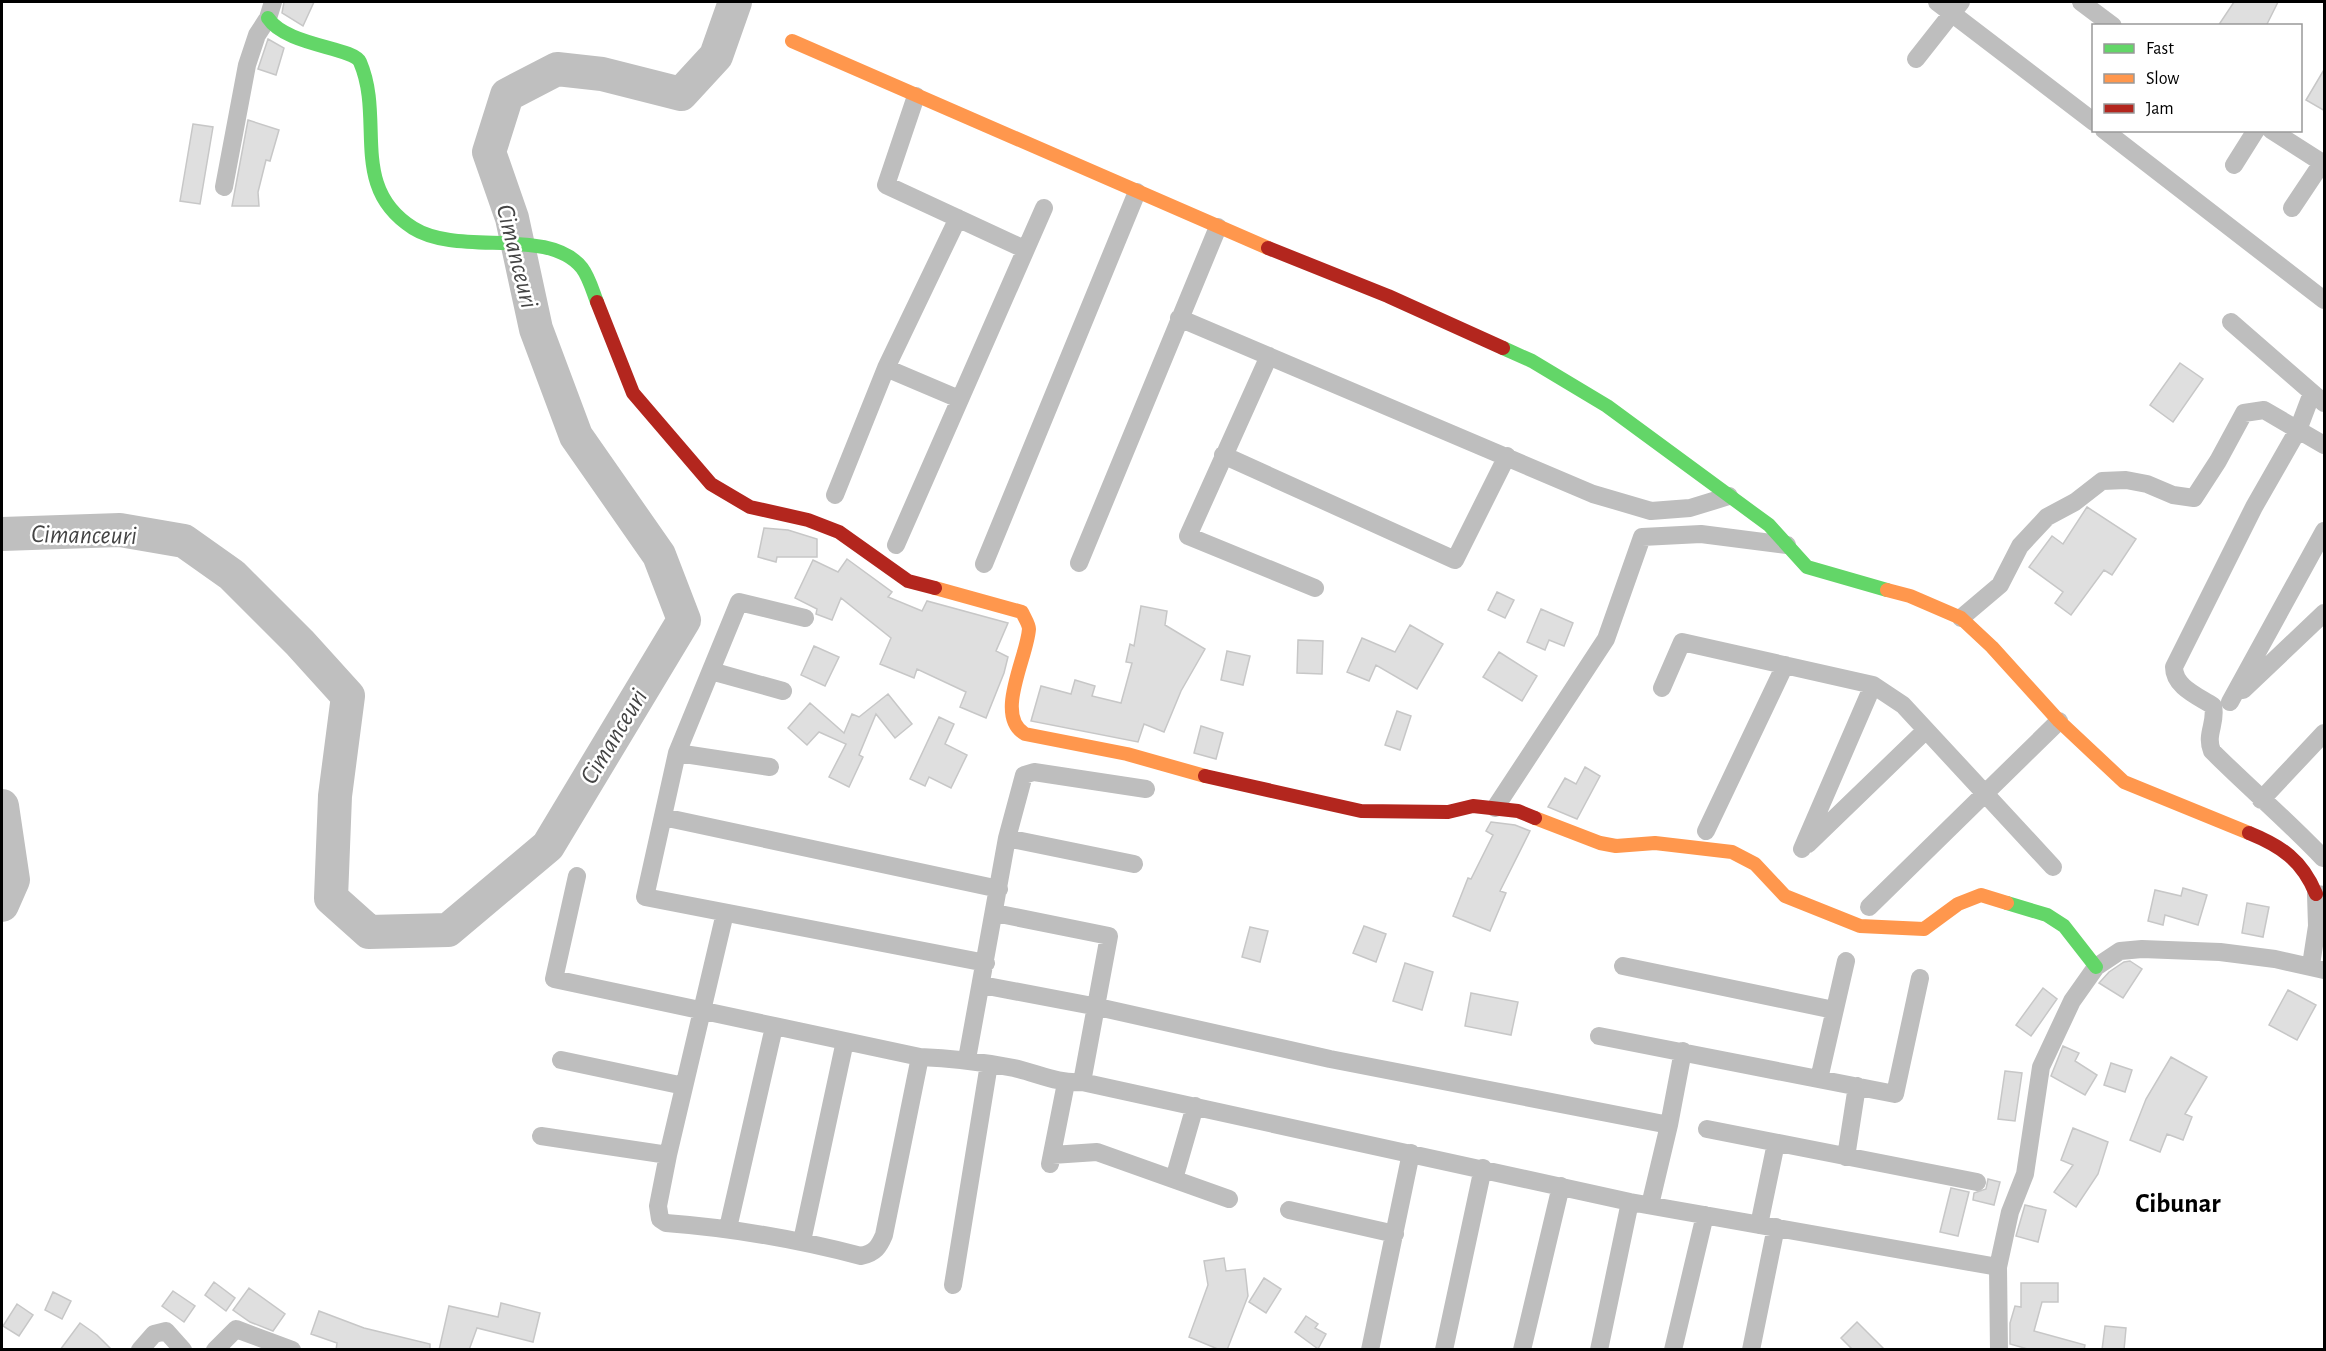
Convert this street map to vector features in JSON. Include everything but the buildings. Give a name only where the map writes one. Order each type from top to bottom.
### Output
[{"type":"street","points":[[1937,2],[1956,7],[2092,120]]},
{"type":"street","points":[[2081,2],[2107,14]]},
{"type":"street","points":[[1916,59],[1956,7]]},
{"type":"street","points":[[224,187],[247,65],[257,35],[270,10]]},
{"type":"street","points":[[270,10],[273,27],[283,33],[319,47],[354,54],[359,59],[369,114],[376,192],[388,208],[411,228],[431,236],[457,242],[536,248],[576,260],[583,269],[622,360],[633,393],[711,484],[729,497],[750,507],[808,520],[839,532],[908,581],[1022,612],[1029,627],[1010,713],[1011,722],[1016,729],[1025,734],[1127,754],[1212,778],[1361,812],[1448,812],[1473,806],[1495,808],[1518,811],[1600,843],[1616,846],[1655,843],[1732,852],[1755,864],[1785,896],[1860,926],[1924,929],[1958,904],[1981,896],[2047,915],[2064,926],[2096,967]]},
{"type":"street","points":[[792,41],[1218,227],[1389,296],[1532,361],[1607,406],[1769,525],[1807,567],[1910,596],[1960,618],[1992,647],[2059,721],[2124,782],[2278,845],[2308,874],[2320,894],[2317,926],[2318,967],[2220,952],[2120,951],[2096,967],[2072,1001],[2041,1067],[2025,1174],[2005,1228],[1998,1267],[1999,1350]]},
{"type":"street","points":[[916,96],[886,185],[1024,249]]},
{"type":"street","points":[[2107,132],[2324,297]]},
{"type":"street","points":[[2234,165],[2255,132]]},
{"type":"street","points":[[2274,132],[2323,164],[2292,208]]},
{"type":"street","points":[[984,564],[1137,192]]},
{"type":"street","points":[[896,545],[1024,249],[1044,208]]},
{"type":"street","points":[[835,495],[886,368],[958,218]]},
{"type":"street","points":[[1079,563],[1218,227]]},
{"type":"street","points":[[1179,318],[1593,494],[1651,511],[1690,508],[1729,496]]},
{"type":"street","points":[[2231,322],[2318,398],[2254,507],[2174,667],[2176,681],[2213,706],[2215,716],[2208,741],[2212,751],[2261,800],[2284,816],[2324,857],[2308,874]]},
{"type":"street","points":[[1269,356],[1188,536],[1315,588]]},
{"type":"street","points":[[886,368],[959,399]]},
{"type":"street","points":[[1960,618],[2000,585],[2020,546],[2046,518],[2075,502],[2102,481],[2126,480],[2147,484],[2173,495],[2194,498],[2218,461],[2244,413],[2264,410],[2325,445]]},
{"type":"street","points":[[1223,455],[1455,560],[1506,456]]},
{"type":"street","points":[[2230,702],[2325,531]]},
{"type":"street","points":[[1495,808],[1606,639],[1642,537],[1701,534],[1787,545]]},
{"type":"street","points":[[805,618],[739,602],[677,753],[645,897],[986,963]]},
{"type":"street","points":[[2215,716],[2325,613]]},
{"type":"street","points":[[1662,688],[1682,642],[1873,685],[1904,705],[2053,867]]},
{"type":"street","points":[[1706,831],[1785,664]]},
{"type":"street","points":[[711,671],[783,691]]},
{"type":"street","points":[[1873,685],[1802,849],[1926,730]]},
{"type":"street","points":[[1869,907],[2059,721]]},
{"type":"street","points":[[2261,800],[2325,733]]},
{"type":"street","points":[[677,753],[770,767]]},
{"type":"street","points":[[967,1059],[1007,838],[1021,781],[1027,773],[1146,789]]},
{"type":"street","points":[[663,817],[999,889]]},
{"type":"street","points":[[1007,838],[1134,864]]},
{"type":"street","points":[[577,876],[554,979],[920,1057],[967,1059],[1074,1083],[1195,1106],[1630,1202],[1998,1267]]},
{"type":"street","points":[[725,913],[668,1155],[658,1206],[660,1220],[666,1223],[728,1228],[802,1241],[861,1256],[870,1254],[879,1248],[920,1057]]},
{"type":"street","points":[[995,913],[1109,936],[1098,1007],[1051,1159],[1097,1152],[1229,1199]]},
{"type":"street","points":[[1819,1079],[1846,961]]},
{"type":"street","points":[[1623,966],[1834,1010]]},
{"type":"street","points":[[1599,1036],[1895,1094],[1920,978]]},
{"type":"street","points":[[982,985],[1098,1007],[1330,1059],[1670,1125]]},
{"type":"street","points":[[728,1228],[774,1027]]},
{"type":"street","points":[[802,1241],[845,1041]]},
{"type":"street","points":[[1650,1205],[1670,1125],[1683,1051]]},
{"type":"street","points":[[561,1060],[684,1086]]},
{"type":"street","points":[[953,1285],[989,1064]]},
{"type":"street","points":[[1846,1157],[1857,1086]]},
{"type":"street","points":[[1174,1179],[1195,1106]]},
{"type":"street","points":[[1707,1129],[1977,1182]]},
{"type":"street","points":[[541,1136],[668,1155]]},
{"type":"street","points":[[1751,1350],[1768,1226],[1776,1143]]},
{"type":"street","points":[[1370,1350],[1411,1153]]},
{"type":"street","points":[[1444,1350],[1483,1168]]},
{"type":"street","points":[[1522,1350],[1561,1186]]},
{"type":"street","points":[[1599,1350],[1630,1202]]},
{"type":"street","points":[[1289,1210],[1395,1234]]},
{"type":"street","points":[[1673,1350],[1705,1215]]},
{"type":"street","points":[[215,1350],[236,1329],[292,1350]]},
{"type":"street","points":[[140,1350],[154,1334],[166,1331],[183,1350]]},
{"type":"waterway","name":"Cimanceuri","points":[[2,534],[120,530],[184,541],[232,575],[300,643],[348,696],[335,796],[331,898],[369,932],[448,930],[548,846],[684,620],[659,555],[576,436],[536,329],[512,218],[489,152],[507,95],[557,69],[602,74],[681,94],[716,56],[735,2]]},
{"type":"waterway","name":"Cimanceuri","points":[[2,806],[13,880],[2,905]]},
{"type":"traffic: fast","points":[[268,18],[289,35],[345,53],[360,62],[367,84],[370,107],[374,173],[381,193],[393,211],[413,228],[432,236],[454,241],[548,248],[567,255],[582,268],[597,302]]},
{"type":"traffic: fast","points":[[1503,348],[1532,361],[1607,406],[1769,525],[1807,567],[1887,590]]},
{"type":"traffic: fast","points":[[2007,903],[2047,915],[2064,926],[2096,967]]},
{"type":"traffic: slow","points":[[792,41],[1268,248]]},
{"type":"traffic: slow","points":[[935,588],[1022,612],[1029,629],[1015,686],[1012,714],[1016,726],[1025,734],[1127,754],[1205,776]]},
{"type":"traffic: slow","points":[[1887,590],[1910,596],[1961,618],[1992,647],[2059,721],[2124,782],[2249,833]]},
{"type":"traffic: slow","points":[[1535,818],[1600,843],[1616,846],[1655,843],[1732,852],[1755,864],[1785,896],[1860,926],[1924,929],[1958,904],[1981,895],[2007,903]]},
{"type":"traffic: jam","points":[[1268,248],[1388,296],[1503,348]]},
{"type":"traffic: jam","points":[[597,302],[633,393],[711,484],[750,507],[808,520],[839,532],[908,581],[935,588]]},
{"type":"traffic: jam","points":[[1205,776],[1361,811],[1448,812],[1473,806],[1518,811],[1535,818]]},
{"type":"traffic: jam","points":[[2249,833],[2281,849],[2297,863],[2316,894]]},
{"type":"district","name":"Cibunar","points":[[2178,1203]]}]
